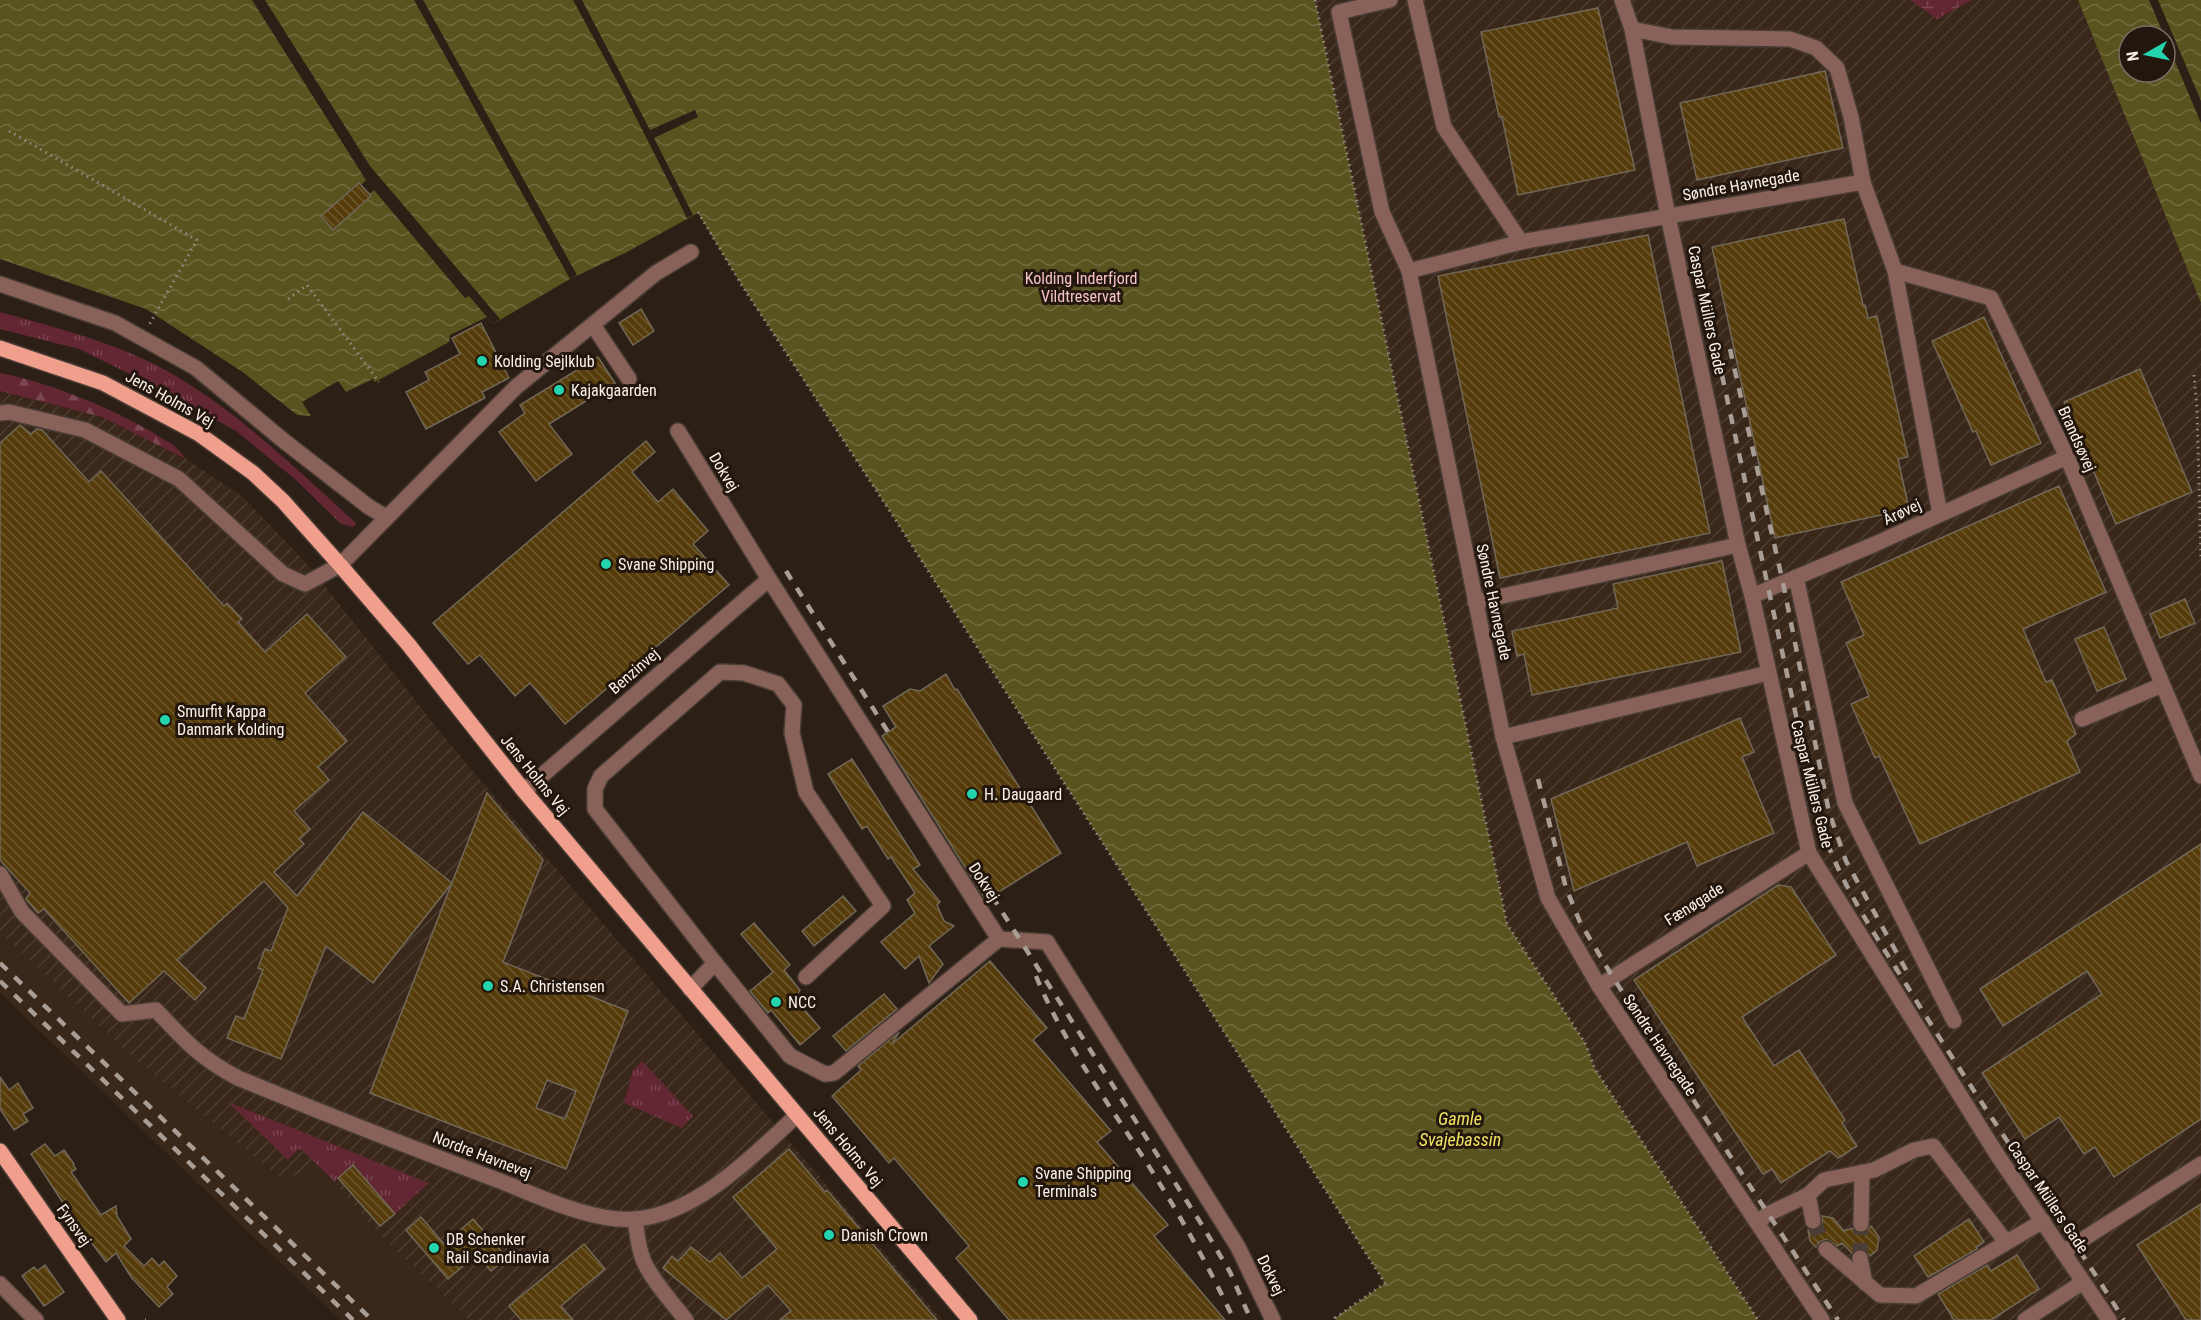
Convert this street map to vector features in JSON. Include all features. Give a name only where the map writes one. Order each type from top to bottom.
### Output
[{"type":"main road","name":"Jens Holms Vej","points":[[0,348],[103,383],[199,434],[254,473],[283,501],[408,644],[524,791],[970,1320]]},
{"type":"main road","name":"Fynsvej","points":[[0,1150],[118,1320]]},
{"type":"street","points":[[1390,0],[1337,6],[1383,212],[1409,271]]},
{"type":"street","points":[[1415,0],[1444,127],[1521,242]]},
{"type":"street","name":"Caspar Müllers Gade","points":[[1622,0],[1632,29],[1668,216],[1738,545],[1752,596],[1809,854],[1996,1152],[2109,1320]]},
{"type":"street","points":[[1632,29],[1672,37],[1790,39],[1816,48],[1837,68],[1851,117],[1863,182],[1895,271],[1940,514]]},
{"type":"street","name":"Søndre Havnegade","points":[[1822,1320],[1599,986],[1548,898],[1503,737],[1409,271],[1521,242],[1863,182]]},
{"type":"street","points":[[0,413],[9,412],[85,430],[179,478],[283,574],[305,584],[340,565],[516,387],[656,273],[692,252]]},
{"type":"street","name":"Brandsøvej","points":[[1895,271],[1991,298],[2067,457],[2201,776]]},
{"type":"street","points":[[0,284],[115,323],[196,368],[284,441],[369,507],[386,517]]},
{"type":"street","points":[[593,325],[629,379]]},
{"type":"street","name":"Dokvej","points":[[678,431],[769,579],[999,939],[1047,942],[1238,1247],[1273,1320]]},
{"type":"street","name":"Årøvej","points":[[1752,596],[2067,457]]},
{"type":"street","points":[[1475,602],[1738,545]]},
{"type":"street","points":[[1796,577],[1845,803],[1954,1021]]},
{"type":"street","name":"Benzinvej","points":[[524,791],[769,579]]},
{"type":"street","points":[[806,977],[883,906],[806,792],[792,733],[794,705],[778,684],[744,673],[720,672],[601,776],[595,789],[595,809],[790,1056],[825,1074],[834,1073],[999,939]]},
{"type":"street","points":[[1503,737],[1768,673]]},
{"type":"street","points":[[2082,719],[2162,685]]},
{"type":"street","name":"Fænøgade","points":[[1599,986],[1809,854]]},
{"type":"street","name":"Nordre Havnevej","points":[[0,874],[22,912],[122,1014],[156,1010],[190,1047],[213,1065],[238,1078],[407,1146],[593,1215],[635,1219],[669,1211],[700,1196],[737,1169],[797,1115]]},
{"type":"street","points":[[690,988],[715,963]]},
{"type":"street","points":[[1757,1222],[1768,1214],[1808,1195],[1824,1180],[1874,1170],[1914,1150],[1933,1146],[2006,1242]]},
{"type":"street","points":[[2063,1252],[2201,1164]]},
{"type":"street","points":[[1861,1224],[1862,1172]]},
{"type":"street","points":[[1808,1195],[1813,1221]]},
{"type":"street","points":[[635,1219],[639,1248],[652,1276],[686,1320]]},
{"type":"street","points":[[1826,1249],[1880,1295],[1916,1296],[2043,1221]]},
{"type":"street","points":[[1860,1258],[1865,1282]]},
{"type":"street","points":[[2025,1320],[2084,1282]]},
{"type":"street","points":[[0,1284],[32,1319]]},
{"type":"path","points":[[9,131],[197,240],[148,327]]},
{"type":"path","points":[[698,212],[751,300],[900,526],[1385,1283],[1335,1318],[1336,1320]]},
{"type":"path","points":[[288,299],[307,285],[380,382]]},
{"type":"path","points":[[2194,375],[2201,560]]},
{"type":"shaded area","points":[[1315,0],[1910,0],[1937,18],[1972,0],[2078,0],[2201,303],[2201,1320],[1758,1320],[1595,1069],[1585,1043],[1507,924]]},
{"type":"shaded area","points":[[0,391],[102,417],[186,459],[242,496],[309,566],[454,749],[942,1320],[469,1320],[377,1232],[318,1164],[284,1181],[137,1061],[0,932]]},
{"type":"shaded area","points":[[0,932],[137,1061],[284,1181],[318,1164],[377,1232],[469,1320],[340,1320],[0,993]]},
{"type":"green space","points":[[1910,0],[1972,0],[1937,19]]},
{"type":"green space","points":[[0,312],[82,335],[122,350],[160,367],[187,383],[213,400],[262,439],[356,523],[354,527],[341,524],[296,480],[236,431],[152,385],[79,349],[0,329]]},
{"type":"green space","points":[[0,373],[42,384],[110,410],[172,444],[186,459],[102,417],[0,391]]},
{"type":"green space","points":[[642,1061],[693,1116],[682,1128],[624,1103],[633,1070]]},
{"type":"green space","points":[[228,1102],[429,1183],[395,1214],[354,1165],[334,1181],[302,1150],[298,1149],[288,1160]]},
{"type":"water","name":"Kolding Inderfjord Vildtreservat","points":[[0,0],[1315,0],[1507,924],[1585,1043],[1595,1069],[1758,1320],[1336,1320],[1335,1318],[1385,1283],[893,516],[741,284],[698,213],[625,253],[570,279],[493,324],[487,317],[450,335],[449,342],[375,382],[373,379],[346,392],[338,381],[302,402],[311,416],[297,415],[244,373],[146,309],[0,259]]},
{"type":"water","points":[[2078,0],[2201,0],[2201,303]]},
{"type":"pier","points":[[252,0],[265,0],[370,166],[500,319],[493,324],[469,296],[465,298],[374,190],[369,194],[371,196],[333,230],[321,216],[359,183],[361,185],[366,180]]},
{"type":"pier","points":[[414,0],[423,0],[577,275],[570,279]]},
{"type":"pier","points":[[573,0],[582,0],[650,130],[695,110],[698,117],[654,138],[693,215],[687,218]]},
{"type":"pier","points":[[2149,0],[2158,0],[2168,24],[2159,24]]},
{"type":"pier","points":[[2177,45],[2201,101],[2201,123],[2177,66]]},
{"type":"building","points":[[1598,8],[1635,170],[1518,195],[1481,32]]},
{"type":"building","points":[[1825,71],[1843,148],[1697,180],[1680,103]]},
{"type":"building","points":[[359,183],[371,196],[333,230],[321,216]]},
{"type":"building","points":[[1844,219],[1863,305],[1865,305],[1868,318],[1877,316],[1908,457],[1898,459],[1909,509],[1775,538],[1712,247]]},
{"type":"building","points":[[1648,235],[1710,533],[1500,578],[1438,276]]},
{"type":"building","points":[[641,309],[654,331],[633,345],[619,323]]},
{"type":"building","points":[[1984,317],[2041,443],[1991,465],[1976,431],[1973,432],[1932,341]]},
{"type":"building","points":[[481,323],[509,378],[482,392],[485,398],[426,429],[406,392],[429,380],[425,372],[460,354],[452,338]]},
{"type":"building","points":[[598,357],[615,383],[549,424],[572,454],[536,481],[499,432],[525,413],[520,405]]},
{"type":"building","points":[[2140,369],[2192,492],[2116,524],[2064,402]]},
{"type":"building","name":"Smurfit Kappa Danmark Kolding","points":[[20,425],[31,434],[37,429],[42,430],[89,482],[101,471],[224,606],[227,603],[242,619],[238,622],[265,652],[307,614],[346,657],[305,693],[347,741],[318,767],[329,780],[294,811],[310,829],[299,839],[304,844],[274,872],[297,896],[363,812],[452,883],[373,983],[326,946],[281,1059],[227,1038],[236,1016],[244,1019],[263,970],[258,968],[265,949],[271,951],[288,908],[264,881],[177,960],[206,988],[195,1000],[164,971],[129,1003],[44,909],[38,913],[26,899],[30,893],[0,860],[0,443]]},
{"type":"building","name":"Svane Shipping","points":[[646,441],[655,452],[632,472],[658,502],[673,489],[708,531],[693,544],[729,585],[565,724],[530,683],[515,696],[480,655],[468,664],[433,623]]},
{"type":"building","points":[[2059,486],[2106,592],[2023,629],[2046,682],[2052,680],[2076,734],[2067,741],[2080,772],[1920,844],[1879,756],[1875,758],[1851,704],[1869,696],[1846,643],[1864,635],[1841,582]]},
{"type":"building","points":[[1722,561],[1741,652],[1532,695],[1524,654],[1517,656],[1512,631],[1618,608],[1613,584]]},
{"type":"building","points":[[2185,599],[2195,623],[2160,638],[2150,614]]},
{"type":"building","points":[[2104,627],[2126,679],[2097,691],[2075,639]]},
{"type":"building","name":"H. Daugaard","points":[[946,674],[1061,853],[986,900],[882,736],[896,727],[883,706],[910,689],[920,691]]},
{"type":"building","points":[[1740,718],[1754,752],[1742,757],[1774,833],[1697,866],[1687,842],[1574,891],[1551,799]]},
{"type":"building","points":[[852,759],[920,865],[913,869],[940,902],[937,905],[944,921],[954,926],[929,946],[943,964],[929,983],[919,956],[905,969],[881,942],[915,913],[907,900],[915,893],[891,857],[888,859],[867,826],[862,829],[828,774]]},
{"type":"building","name":"S.A. Christensen","points":[[487,793],[543,860],[503,962],[628,1011],[566,1169],[370,1093]],"holes":[[[547,1080],[576,1091],[565,1119],[536,1108]]]},
{"type":"building","points":[[2201,844],[2201,1119],[2114,1177],[2095,1147],[2084,1154],[2059,1117],[2025,1139],[1982,1073],[2102,994],[2087,971],[2003,1026],[1980,989]]},
{"type":"building","points":[[1778,885],[1791,887],[1836,955],[1742,1017],[1774,1066],[1799,1050],[1845,1120],[1842,1123],[1857,1146],[1838,1158],[1830,1151],[1781,1183],[1772,1169],[1763,1174],[1634,980]]},
{"type":"building","points":[[843,896],[856,911],[814,946],[802,931]]},
{"type":"building","name":"NCC","points":[[754,923],[790,965],[784,970],[800,990],[795,999],[820,1028],[800,1045],[771,1010],[768,1013],[750,991],[773,972],[741,934]]},
{"type":"building","name":"Svane Shipping Terminals","points":[[990,961],[1047,1028],[1033,1040],[1111,1131],[1097,1142],[1168,1225],[1154,1236],[1225,1320],[1009,1320],[956,1258],[969,1246],[894,1158],[889,1163],[832,1096],[861,1070],[858,1066],[899,1032],[892,1044]]},
{"type":"building","points":[[884,994],[897,1009],[846,1051],[833,1036]]},
{"type":"building","points":[[0,1077],[9,1090],[18,1083],[33,1108],[23,1114],[28,1121],[14,1130],[0,1109]]},
{"type":"building","points":[[45,1144],[55,1156],[64,1150],[76,1169],[71,1172],[101,1215],[116,1206],[117,1216],[131,1239],[124,1246],[144,1266],[152,1258],[159,1266],[164,1261],[177,1276],[167,1287],[173,1294],[159,1307],[131,1277],[116,1253],[106,1262],[73,1218],[31,1154]]},
{"type":"building","name":"Danish Crown","points":[[789,1149],[825,1192],[827,1190],[937,1320],[780,1320],[791,1311],[768,1285],[726,1320],[663,1268],[672,1256],[678,1261],[691,1247],[710,1262],[720,1253],[742,1278],[777,1249],[733,1197]]},
{"type":"building","points":[[353,1165],[395,1214],[380,1226],[338,1178]]},
{"type":"building","points":[[2201,1204],[2201,1320],[2186,1320],[2137,1245]]},
{"type":"building","points":[[1822,1216],[1833,1218],[1844,1231],[1852,1228],[1861,1234],[1871,1226],[1879,1237],[1877,1250],[1870,1256],[1863,1249],[1852,1253],[1842,1243],[1837,1246],[1827,1239],[1819,1242],[1816,1247],[1810,1241],[1808,1230],[1820,1228]]},
{"type":"building","points":[[421,1217],[444,1244],[473,1219],[507,1258],[491,1271],[477,1254],[448,1279],[406,1230]]},
{"type":"building","points":[[1969,1219],[1984,1242],[1976,1247],[1977,1249],[1928,1277],[1914,1256]]},
{"type":"building","points":[[584,1244],[605,1269],[561,1306],[573,1320],[521,1320],[509,1306]]},
{"type":"building","points":[[2017,1255],[2039,1289],[1991,1320],[1954,1320],[1938,1294],[1987,1265],[1991,1271]]},
{"type":"building","points":[[45,1265],[64,1292],[44,1306],[22,1276],[34,1267],[37,1271]]},
{"type":"tunnel","points":[[1813,1221],[1826,1249]]},
{"type":"tunnel","points":[[1860,1258],[1861,1224]]},
{"type":"railway","points":[[1705,297],[1815,803],[1831,853],[1854,899],[1881,944],[2124,1320]]},
{"type":"railway","points":[[1730,349],[1783,583],[1829,812],[1846,861],[1910,977]]},
{"type":"railway","points":[[786,571],[888,732]]},
{"type":"railway","points":[[1538,779],[1566,888],[1580,922],[1612,976],[1838,1320]]},
{"type":"railway","points":[[992,896],[1202,1225],[1230,1272],[1251,1320]]},
{"type":"railway","points":[[0,963],[372,1320]]},
{"type":"railway","points":[[1036,976],[1061,1029],[1187,1229],[1234,1320]]},
{"type":"railway","points":[[0,981],[353,1320]]},
{"type":"place","name":"Kolding Sejlklub","points":[[482,361]]},
{"type":"place","name":"Kajakgaarden","points":[[559,390]]},
{"type":"place","name":"Svane Shipping","points":[[606,564]]},
{"type":"place","name":"Smurfit Kappa Danmark Kolding","points":[[165,720]]},
{"type":"place","name":"H. Daugaard","points":[[972,794]]},
{"type":"place","name":"S.A. Christensen","points":[[488,986]]},
{"type":"place","name":"NCC","points":[[776,1002]]},
{"type":"place","name":"Svane Shipping Terminals","points":[[1023,1182]]},
{"type":"place","name":"Danish Crown","points":[[829,1235]]},
{"type":"place","name":"DB Schenker Rail Scandinavia","points":[[434,1248]]},
{"type":"water label","name":"Gamle Svajebassin","points":[[1460,1128]]}]
